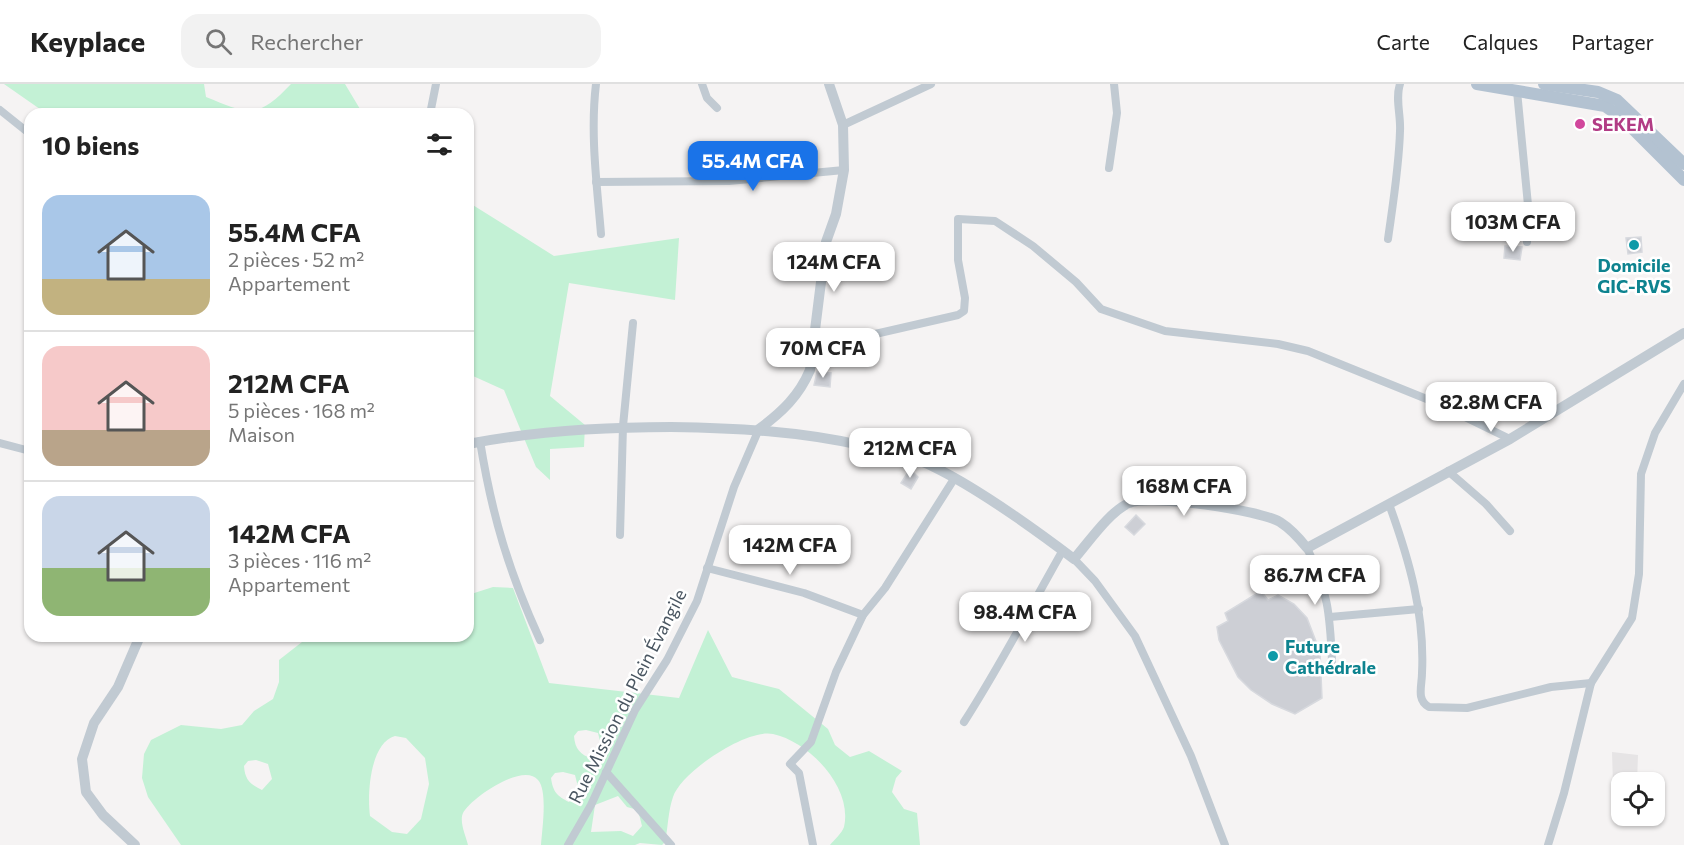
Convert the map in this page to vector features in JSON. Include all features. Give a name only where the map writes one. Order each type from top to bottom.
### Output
[{"type":"main road","points":[[1476,84],[1517,91],[1598,93],[1684,180]]},
{"type":"main road","points":[[1544,84],[1598,93],[1617,100],[1626,106],[1684,164]]},
{"type":"street","points":[[431,108],[436,84]]},
{"type":"street","points":[[596,84],[593,105],[601,234]]},
{"type":"street","points":[[702,84],[707,98],[717,108]]},
{"type":"street","name":"Rue Mission du Plein Évangile","points":[[568,845],[591,805],[634,710],[677,642],[697,601],[734,487],[759,429],[802,390],[810,370],[826,242],[836,214],[844,170],[843,125],[829,84]]},
{"type":"street","points":[[843,125],[930,84]]},
{"type":"street","points":[[1109,168],[1117,113],[1114,84]]},
{"type":"street","points":[[1388,239],[1401,129],[1398,91],[1400,84]]},
{"type":"street","points":[[1517,91],[1528,205],[1527,242]]},
{"type":"street","points":[[0,110],[24,129]]},
{"type":"street","points":[[596,182],[729,181],[844,170]]},
{"type":"street","points":[[814,348],[958,315],[964,311],[965,298],[958,260],[958,219],[995,220],[1033,246],[1076,282],[1101,309],[1165,331],[1278,344],[1308,351],[1434,402],[1510,439]]},
{"type":"street","points":[[620,536],[623,426],[633,323]]},
{"type":"street","points":[[1307,548],[1510,439],[1684,333]]},
{"type":"street","points":[[1548,845],[1564,793],[1591,683],[1632,618],[1639,574],[1641,474],[1655,433],[1683,390]]},
{"type":"street","points":[[474,442],[623,426],[759,429],[843,441],[907,456],[934,467],[1063,550],[1095,581],[1135,636],[1191,756],[1225,845]]},
{"type":"street","points":[[480,441],[487,486],[504,554],[522,602],[540,640]]},
{"type":"street","points":[[0,443],[24,449]]},
{"type":"street","points":[[1448,471],[1486,504],[1510,531]]},
{"type":"street","points":[[813,845],[799,773],[790,764],[811,742],[836,672],[863,615],[885,588],[954,478]]},
{"type":"street","points":[[1074,559],[1117,511],[1130,503],[1176,502],[1244,511],[1279,521],[1298,536],[1307,548],[1322,578],[1330,617],[1332,661]]},
{"type":"street","points":[[1389,504],[1405,546],[1419,609],[1423,652],[1420,697],[1429,707],[1467,708],[1551,687],[1591,683]]},
{"type":"street","points":[[964,722],[1000,666],[1019,626],[1063,550]]},
{"type":"street","points":[[707,568],[804,593],[863,615]]},
{"type":"street","points":[[1330,617],[1419,609]]},
{"type":"street","points":[[135,845],[103,815],[86,792],[82,759],[94,723],[118,687],[137,642]]},
{"type":"street","points":[[606,772],[671,845]]},
{"type":"shaded area","points":[[1612,752],[1638,755],[1637,772],[1613,772]]},
{"type":"green space","points":[[4,84],[204,84],[206,97],[235,108],[38,108]]},
{"type":"green space","points":[[291,84],[345,84],[359,108],[260,108],[269,104]]},
{"type":"green space","points":[[474,206],[554,256],[679,238],[675,300],[569,283],[550,396],[585,425],[584,447],[550,449],[550,480],[536,467],[504,390],[474,376]]},
{"type":"green space","points":[[493,587],[513,588],[549,683],[679,698],[708,630],[732,677],[779,689],[828,729],[835,745],[850,757],[869,751],[902,771],[896,778],[892,792],[904,809],[917,813],[920,845],[830,845],[844,827],[845,812],[842,797],[835,783],[826,769],[801,746],[773,734],[762,734],[748,738],[716,754],[688,776],[673,797],[665,842],[662,845],[640,843],[635,845],[541,845],[544,811],[541,785],[531,776],[521,775],[486,791],[463,813],[463,829],[468,845],[181,845],[148,797],[142,778],[144,754],[151,740],[181,725],[221,729],[242,725],[254,711],[273,699],[279,682],[279,660],[302,642],[474,642],[474,593]],"holes":[[[578,731],[598,733],[602,749],[592,759],[577,748],[574,736]],[[395,736],[406,738],[425,758],[429,784],[421,819],[407,834],[392,832],[370,816],[370,783],[375,759],[380,748]],[[256,760],[268,764],[272,779],[262,790],[247,778],[244,766],[248,761]],[[555,773],[575,775],[579,791],[569,802],[561,798],[553,787],[551,778]],[[618,796],[627,807],[638,810],[642,826],[633,836],[621,831],[591,832],[595,805]]]},
{"type":"building","name":"Domicile GIC-RVS","points":[[1641,237],[1642,252],[1628,254],[1626,238]]},
{"type":"building","points":[[1505,246],[1522,247],[1520,260],[1504,258]]},
{"type":"building","points":[[817,372],[831,373],[830,387],[814,385]]},
{"type":"building","points":[[910,469],[918,477],[911,489],[901,483]]},
{"type":"building","points":[[1136,515],[1145,524],[1134,535],[1125,527]]},
{"type":"building","name":"Future Cathédrale","points":[[1261,591],[1268,600],[1278,595],[1294,604],[1307,618],[1320,652],[1322,698],[1295,714],[1272,704],[1251,690],[1238,677],[1219,640],[1217,627],[1228,621],[1225,613]]},
{"type":"place","name":"SEKEM","points":[[1580,124]]},
{"type":"place","name":"Domicile GIC-RVS","points":[[1634,245]]},
{"type":"place","name":"Future Cathédrale","points":[[1273,656]]}]
